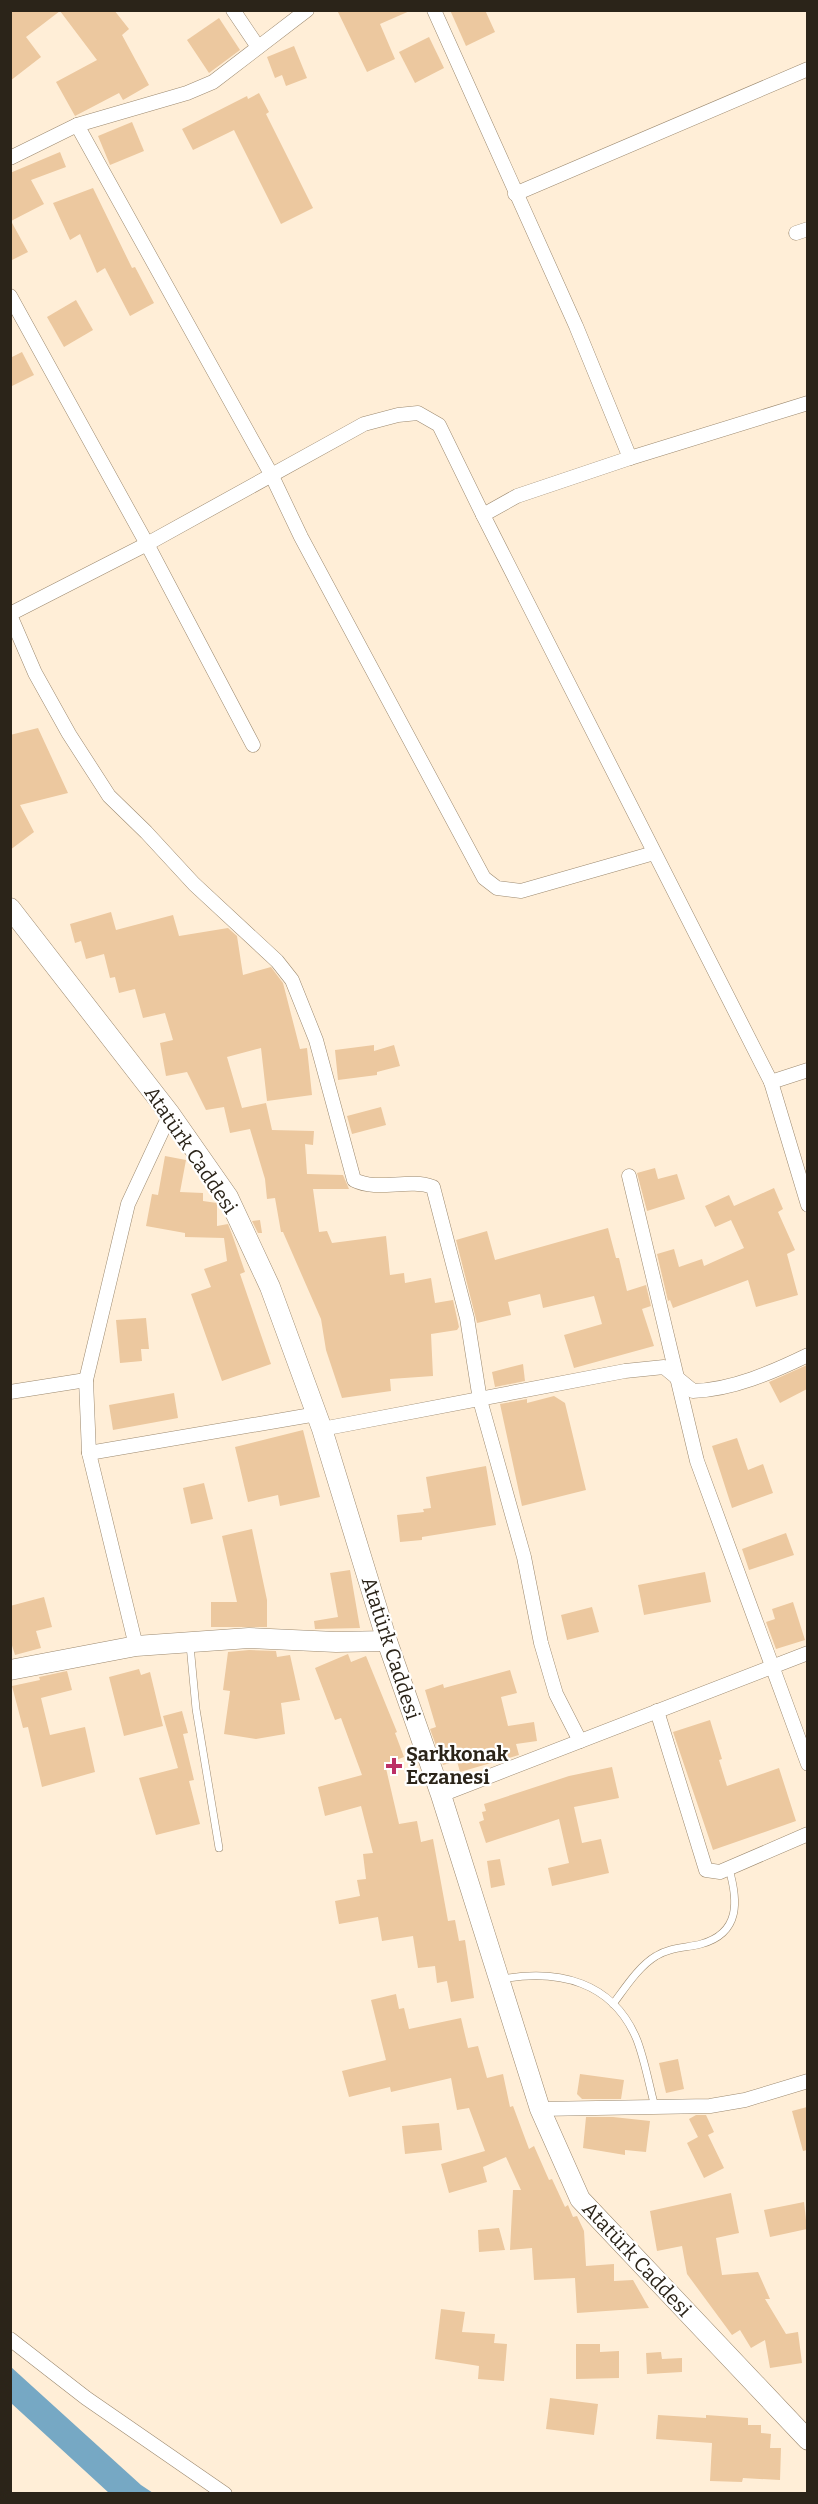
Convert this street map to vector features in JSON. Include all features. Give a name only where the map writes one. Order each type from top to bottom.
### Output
[{"type":"main road","name":"Atatürk Caddesi","points":[[10,908],[170,1114],[228,1197],[270,1287],[319,1422],[387,1641],[441,1795],[540,2109],[580,2199],[807,2440]]},
{"type":"main road","points":[[10,1670],[136,1646],[249,1638],[336,1642],[387,1641]]},
{"type":"street","points":[[233,10],[258,47]]},
{"type":"street","points":[[10,159],[77,125],[187,93],[213,82],[307,10]]},
{"type":"street","points":[[434,10],[576,326],[630,458]]},
{"type":"street","points":[[515,194],[807,69]]},
{"type":"street","points":[[77,125],[271,474],[301,537],[484,878],[490,884],[505,891],[521,891],[654,853]]},
{"type":"street","points":[[10,296],[147,544],[253,745]]},
{"type":"street","points":[[483,515],[517,496],[807,403]]},
{"type":"street","points":[[580,1741],[556,1694],[541,1643],[524,1557],[480,1400],[467,1318],[433,1187],[423,1184],[364,1185],[354,1180],[316,1040],[292,980],[277,961],[194,884],[109,796],[69,734],[35,673],[10,615],[147,544],[364,424],[398,414],[418,413],[439,425],[771,1082],[807,1204]]},
{"type":"street","points":[[771,1082],[807,1070]]},
{"type":"street","points":[[136,1646],[89,1453],[86,1380],[128,1204],[170,1114]]},
{"type":"street","points":[[629,1176],[697,1461],[807,1764]]},
{"type":"street","points":[[89,1453],[480,1400],[625,1371],[664,1367],[693,1391],[712,1390],[778,1370],[807,1355]]},
{"type":"street","points":[[10,1392],[86,1380]]},
{"type":"street","points":[[441,1795],[807,1653]]},
{"type":"street","points":[[657,1711],[706,1870],[720,1872],[729,1869],[807,1834]]},
{"type":"street","points":[[540,2109],[710,2106],[745,2100],[807,2081]]},
{"type":"street","points":[[10,2338],[86,2398],[225,2493]]},
{"type":"lane","points":[[189,1642],[196,1708],[219,1848]]},
{"type":"lane","points":[[613,2004],[632,1979],[657,1955],[672,1949],[702,1944],[725,1931],[734,1915],[736,1904],[729,1869]]},
{"type":"lane","points":[[499,1980],[526,1975],[555,1975],[586,1985],[613,2004],[627,2021],[637,2040],[655,2107]]},
{"type":"water","points":[[11,2367],[141,2485],[153,2493],[109,2493],[11,2403]]},
{"type":"building","points":[[10,10],[114,10],[129,29],[122,35],[149,85],[123,100],[119,93],[75,116],[56,82],[97,60],[60,11],[26,37],[41,57],[10,81]]},
{"type":"building","points":[[337,10],[412,10],[380,24],[395,59],[367,72]]},
{"type":"building","points":[[450,10],[485,10],[495,32],[466,46]]},
{"type":"building","points":[[219,18],[240,50],[209,73],[187,40]]},
{"type":"building","points":[[429,37],[444,68],[415,83],[399,52]]},
{"type":"building","points":[[294,46],[307,78],[286,86],[282,75],[275,78],[267,57]]},
{"type":"building","points":[[259,93],[269,112],[266,114],[313,208],[281,224],[234,130],[193,150],[182,129],[247,96],[248,99]]},
{"type":"building","points":[[132,122],[144,151],[110,165],[98,136]]},
{"type":"building","points":[[60,152],[66,167],[31,180],[44,204],[11,221],[28,252],[10,261],[10,173]]},
{"type":"building","points":[[93,188],[132,268],[135,267],[154,303],[130,316],[105,268],[97,273],[80,234],[70,240],[53,203]]},
{"type":"building","points":[[76,300],[93,330],[64,347],[47,317]]},
{"type":"building","points":[[22,352],[34,375],[10,387],[10,358]]},
{"type":"building","points":[[38,728],[68,793],[20,805],[34,832],[10,850],[10,735]]},
{"type":"building","points":[[111,912],[116,930],[173,915],[179,936],[228,928],[237,936],[243,975],[271,967],[283,983],[300,1049],[307,1048],[312,1095],[267,1101],[261,1048],[227,1057],[242,1108],[266,1103],[272,1130],[314,1131],[313,1145],[305,1144],[307,1174],[343,1175],[349,1189],[313,1189],[319,1232],[327,1231],[332,1243],[386,1236],[390,1275],[404,1273],[405,1283],[431,1278],[435,1303],[453,1300],[459,1327],[457,1330],[431,1334],[433,1376],[390,1379],[391,1391],[342,1398],[326,1350],[321,1319],[283,1232],[281,1232],[275,1198],[267,1199],[265,1179],[250,1129],[230,1133],[224,1107],[206,1110],[187,1072],[166,1076],[160,1043],[173,1040],[165,1013],[143,1018],[135,989],[119,993],[115,977],[110,978],[104,954],[86,959],[81,941],[75,943],[70,924]]},
{"type":"building","points":[[374,1045],[374,1051],[394,1045],[400,1066],[377,1072],[377,1075],[338,1080],[335,1050]]},
{"type":"building","points":[[381,1107],[386,1125],[352,1134],[347,1116]]},
{"type":"building","points":[[165,1156],[186,1160],[180,1192],[203,1193],[203,1201],[217,1203],[217,1226],[228,1224],[245,1272],[240,1274],[271,1364],[222,1381],[191,1294],[211,1287],[204,1269],[227,1261],[224,1238],[185,1237],[185,1233],[146,1226],[152,1194],[158,1195]]},
{"type":"building","points":[[655,1168],[658,1179],[677,1174],[685,1199],[647,1211],[637,1173]]},
{"type":"building","points":[[774,1188],[783,1209],[778,1212],[795,1250],[787,1254],[798,1295],[756,1307],[748,1280],[673,1308],[670,1300],[668,1301],[657,1254],[674,1249],[679,1267],[702,1259],[704,1266],[744,1248],[731,1220],[715,1227],[705,1206],[729,1195],[734,1206]]},
{"type":"building","points":[[260,1220],[262,1233],[258,1233],[252,1221]]},
{"type":"building","points":[[608,1228],[616,1258],[619,1258],[627,1291],[646,1285],[651,1306],[642,1309],[654,1346],[574,1368],[564,1335],[602,1324],[594,1296],[543,1308],[540,1294],[508,1302],[511,1315],[477,1323],[456,1240],[487,1231],[495,1260]]},
{"type":"building","points":[[146,1318],[149,1349],[141,1349],[142,1361],[120,1363],[116,1320]]},
{"type":"building","points":[[523,1364],[525,1381],[495,1387],[492,1372]]},
{"type":"building","points":[[807,1365],[807,1389],[780,1403],[769,1382]]},
{"type":"building","points":[[174,1393],[178,1418],[113,1430],[109,1405]]},
{"type":"building","points":[[554,1396],[565,1403],[586,1490],[522,1506],[500,1404],[527,1399],[527,1403]]},
{"type":"building","points":[[303,1430],[320,1497],[280,1506],[278,1495],[248,1502],[235,1447]]},
{"type":"building","points":[[737,1438],[748,1470],[763,1464],[773,1493],[732,1508],[712,1446]]},
{"type":"building","points":[[486,1466],[496,1525],[422,1537],[422,1540],[400,1542],[397,1515],[424,1512],[423,1509],[431,1508],[426,1477]]},
{"type":"building","points":[[204,1483],[213,1519],[191,1524],[183,1488]]},
{"type":"building","points":[[252,1529],[267,1600],[267,1627],[211,1627],[211,1602],[237,1602],[222,1536]]},
{"type":"building","points":[[786,1533],[794,1555],[749,1570],[742,1549]]},
{"type":"building","points":[[350,1570],[360,1628],[315,1629],[314,1621],[338,1617],[330,1573]]},
{"type":"building","points":[[705,1572],[711,1602],[644,1615],[638,1585]]},
{"type":"building","points":[[44,1597],[52,1627],[36,1631],[41,1648],[15,1655],[10,1639],[10,1606]]},
{"type":"building","points":[[793,1602],[805,1640],[776,1649],[766,1622],[775,1619],[772,1609]]},
{"type":"building","points":[[592,1607],[599,1632],[567,1640],[561,1615]]},
{"type":"building","points":[[276,1651],[277,1657],[290,1655],[300,1700],[281,1703],[285,1734],[256,1739],[224,1734],[230,1691],[223,1690],[228,1652]]},
{"type":"building","points":[[348,1654],[351,1662],[366,1656],[397,1732],[395,1733],[404,1757],[385,1764],[399,1824],[417,1821],[421,1842],[433,1839],[448,1921],[455,1920],[459,1941],[465,1940],[474,1998],[451,2002],[447,1981],[437,1983],[435,1966],[418,1968],[413,1936],[382,1941],[378,1917],[339,1924],[335,1901],[360,1896],[357,1880],[366,1879],[363,1854],[373,1853],[361,1806],[325,1816],[318,1787],[362,1775],[341,1718],[335,1720],[315,1668]]},
{"type":"building","points":[[139,1669],[141,1675],[150,1672],[163,1726],[124,1736],[109,1677]]},
{"type":"building","points":[[510,1670],[517,1693],[501,1697],[508,1726],[534,1722],[537,1741],[516,1744],[519,1755],[460,1772],[457,1761],[443,1765],[430,1729],[436,1727],[425,1690],[443,1684],[444,1688]]},
{"type":"building","points":[[67,1671],[72,1690],[41,1698],[50,1735],[85,1727],[95,1772],[42,1787],[28,1727],[23,1728],[12,1686]]},
{"type":"building","points":[[182,1711],[188,1733],[183,1734],[194,1780],[189,1781],[200,1824],[156,1835],[139,1778],[178,1768],[163,1716]]},
{"type":"building","points":[[710,1720],[722,1759],[719,1760],[727,1786],[779,1768],[796,1821],[713,1850],[673,1732]]},
{"type":"building","points":[[612,1767],[619,1798],[574,1807],[582,1843],[601,1839],[609,1873],[552,1886],[548,1868],[569,1863],[559,1819],[486,1843],[479,1822],[484,1820],[482,1812],[486,1811],[484,1804],[569,1776]]},
{"type":"building","points":[[500,1859],[505,1885],[491,1888],[487,1861]]},
{"type":"building","points":[[396,1994],[399,2009],[404,2008],[409,2029],[461,2018],[468,2048],[478,2046],[487,2078],[503,2074],[510,2107],[513,2106],[529,2149],[534,2146],[549,2180],[552,2179],[565,2207],[568,2205],[573,2217],[577,2216],[584,2231],[586,2266],[614,2264],[614,2281],[633,2280],[649,2308],[577,2313],[575,2278],[534,2280],[532,2248],[510,2250],[513,2190],[521,2190],[506,2157],[483,2167],[487,2182],[449,2193],[441,2164],[485,2151],[469,2108],[457,2110],[451,2078],[391,2092],[390,2087],[349,2097],[342,2071],[386,2060],[371,2000]]},
{"type":"building","points":[[678,2059],[684,2089],[666,2093],[659,2063]]},
{"type":"building","points":[[580,2074],[624,2080],[621,2099],[582,2099],[577,2094]]},
{"type":"building","points":[[807,2107],[807,2150],[803,2151],[792,2111]]},
{"type":"building","points":[[696,2115],[706,2115],[714,2132],[708,2135],[724,2168],[704,2178],[687,2143],[698,2137],[689,2119]]},
{"type":"building","points":[[586,2117],[650,2121],[646,2152],[625,2150],[625,2155],[583,2148]]},
{"type":"building","points":[[439,2123],[442,2150],[405,2154],[402,2126]]},
{"type":"building","points":[[731,2193],[739,2233],[716,2238],[722,2275],[758,2272],[770,2299],[765,2299],[786,2334],[798,2332],[802,2363],[770,2368],[765,2340],[751,2348],[740,2330],[732,2335],[687,2274],[682,2246],[657,2251],[650,2211]]},
{"type":"building","points":[[804,2202],[807,2229],[770,2237],[764,2210]]},
{"type":"building","points":[[499,2228],[505,2250],[479,2252],[478,2230]]},
{"type":"building","points":[[441,2309],[465,2312],[462,2332],[495,2334],[494,2343],[507,2344],[504,2381],[478,2379],[479,2366],[435,2359]]},
{"type":"building","points":[[576,2344],[600,2344],[600,2352],[619,2351],[619,2378],[576,2379]]},
{"type":"building","points":[[661,2352],[662,2359],[682,2358],[682,2372],[647,2374],[646,2353]]},
{"type":"building","points":[[550,2398],[598,2404],[594,2435],[546,2429]]},
{"type":"building","points":[[658,2415],[748,2418],[748,2425],[761,2425],[761,2433],[771,2434],[770,2448],[781,2448],[780,2480],[743,2478],[742,2482],[710,2481],[712,2443],[656,2439]]},
{"type":"place","name":"Şarkkonak Eczanesi","points":[[394,1766]]}]
